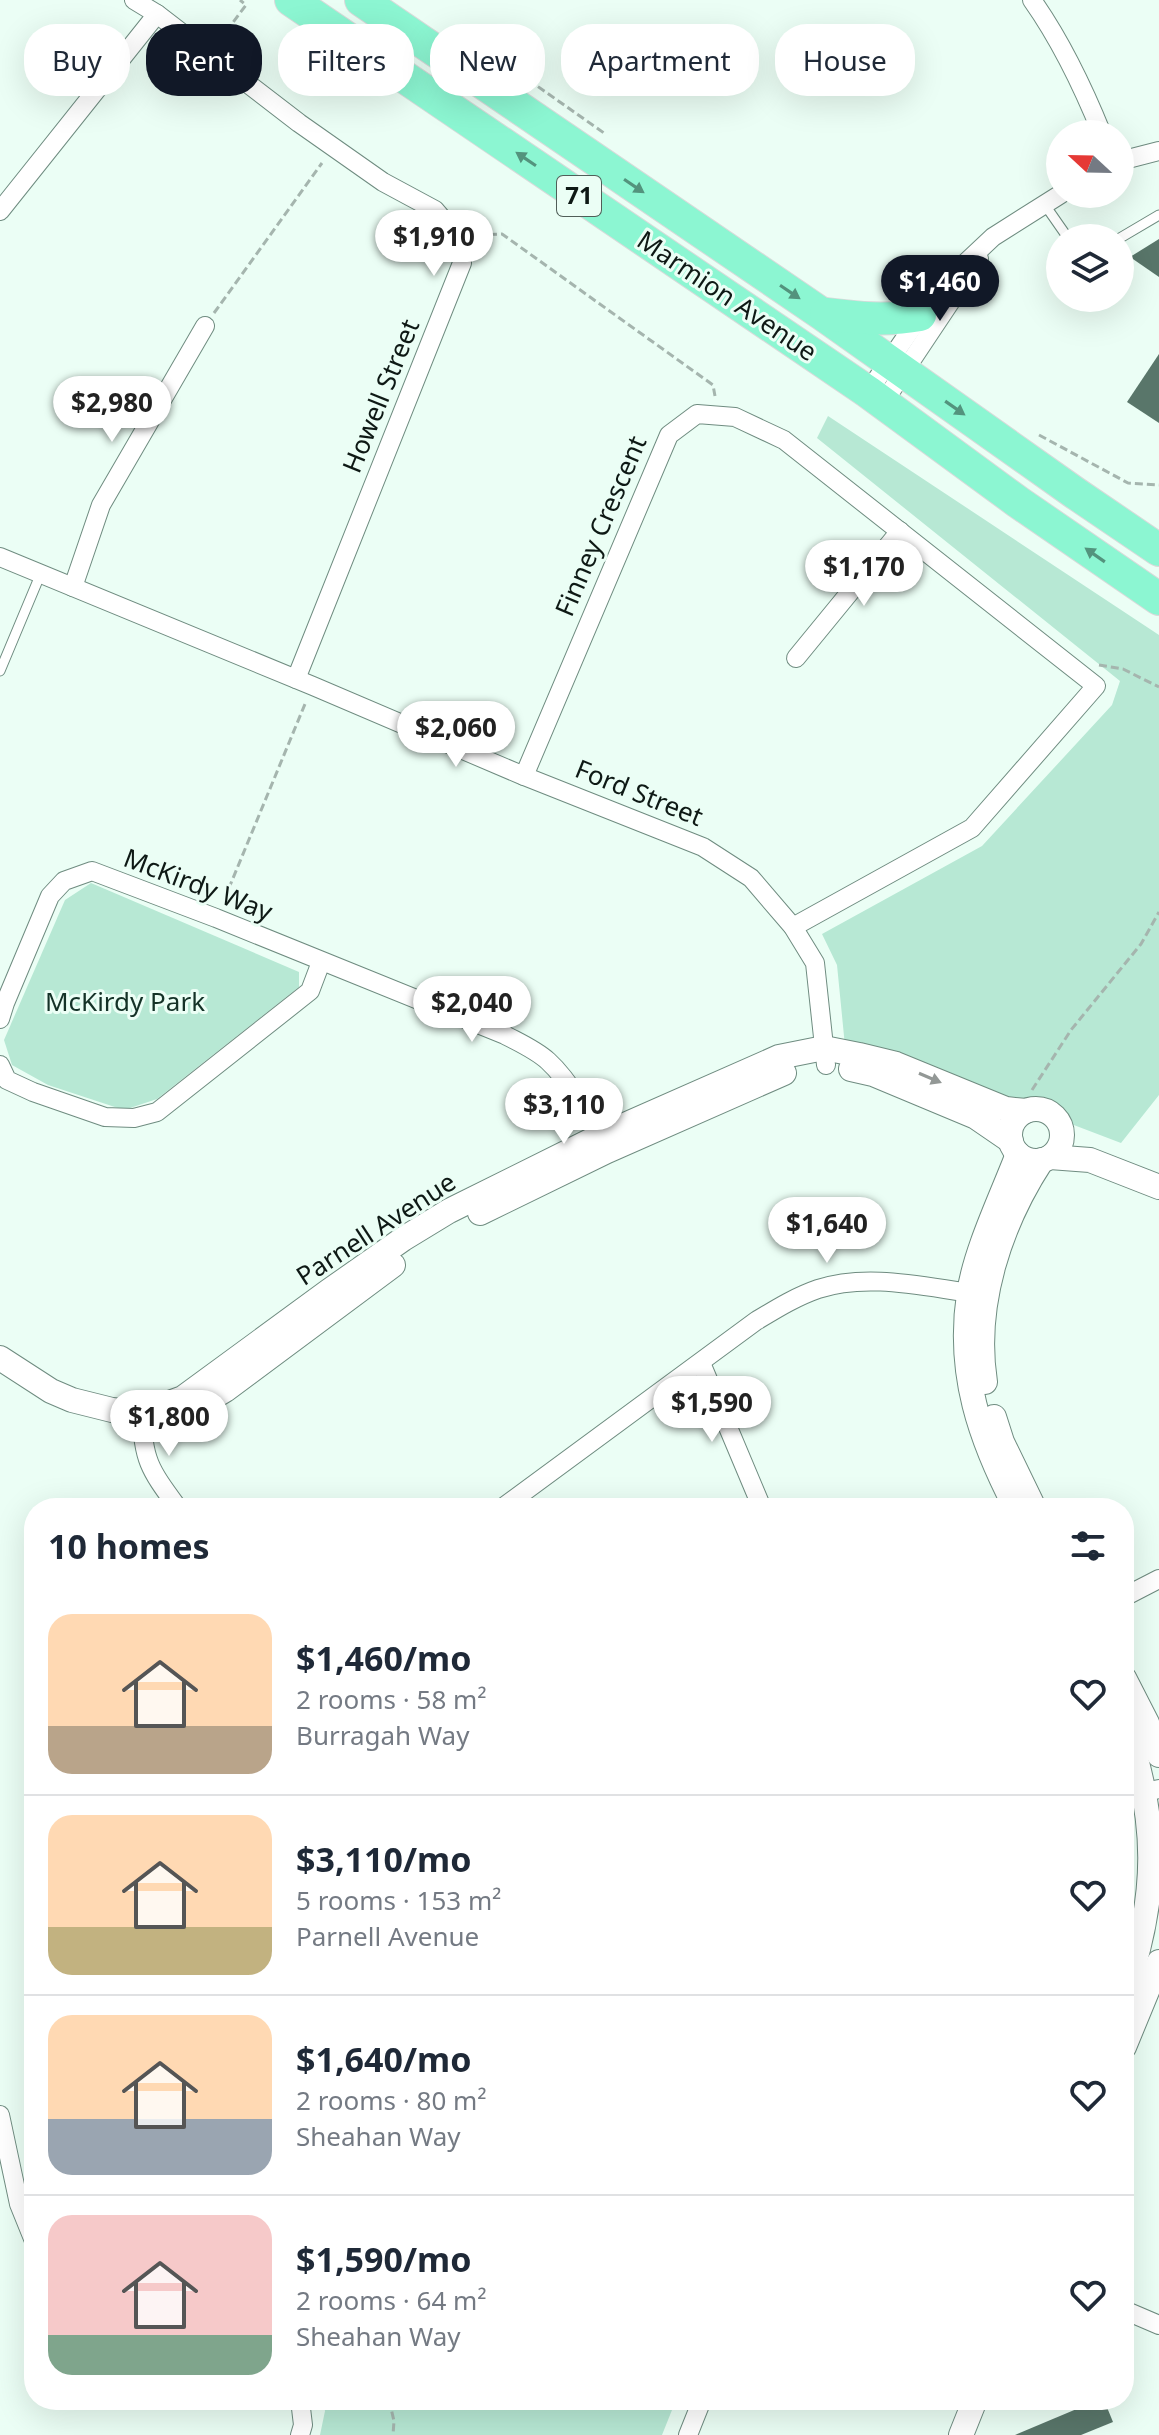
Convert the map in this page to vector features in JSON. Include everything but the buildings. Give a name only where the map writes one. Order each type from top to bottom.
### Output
[{"type":"highway","name":"Marmion Avenue","points":[[291,0],[875,397],[1018,502],[1159,599]]},
{"type":"highway","name":"Marmion Avenue","points":[[361,0],[822,314],[1159,550]]},
{"type":"highway","points":[[822,314],[876,320],[920,315]]},
{"type":"street","points":[[134,0],[170,24]]},
{"type":"street","points":[[1032,0],[1051,27],[1096,120]]},
{"type":"street","points":[[0,211],[157,14]]},
{"type":"street","points":[[262,94],[383,182],[435,210],[458,237]]},
{"type":"street","points":[[1134,157],[1159,151]]},
{"type":"street","points":[[896,366],[920,315],[941,286],[993,237],[1045,205]]},
{"type":"street","name":"Howell Street","points":[[304,682],[462,263],[458,237]]},
{"type":"street","points":[[875,397],[993,237]]},
{"type":"street","points":[[73,587],[101,505],[205,326]]},
{"type":"street","name":"Finney Crescent","points":[[524,776],[669,435],[697,414],[717,416]]},
{"type":"street","points":[[717,416],[735,417],[784,440],[1096,686],[972,828],[793,927]]},
{"type":"street","points":[[796,658],[900,531]]},
{"type":"street","name":"Ford Street","points":[[0,557],[524,776],[703,847],[751,878],[793,927],[815,963],[825,1056]]},
{"type":"street","name":"McKirdy Way","points":[[0,1019],[50,896],[64,881],[92,871],[216,918],[505,1035],[530,1048],[548,1060],[562,1076],[603,1144]]},
{"type":"street","points":[[0,1065],[7,1080],[105,1117],[134,1118],[157,1112],[310,991],[321,962]]},
{"type":"street","name":"Parnell Avenue","points":[[825,1056],[976,1117],[1025,1159],[1090,1160],[1159,1187]]},
{"type":"street","name":"Parnell Avenue","points":[[0,1377],[37,1401],[102,1423],[186,1414],[225,1390],[406,1255],[462,1222],[603,1144],[825,1056],[896,1064],[1014,1110],[1042,1110],[1050,1113],[1078,1138],[1133,1163],[1159,1170]]},
{"type":"street","points":[[1014,1110],[1015,1120],[1010,1134],[1014,1147],[975,1266],[988,1400],[1002,1442],[1029,1498]]},
{"type":"street","points":[[1011,1498],[990,1458],[969,1385],[966,1353],[978,1294],[1029,1180],[1061,1143],[1060,1125]]},
{"type":"street","points":[[516,1498],[756,1321],[789,1301],[820,1288],[877,1281],[978,1294]]},
{"type":"street","name":"Parnell Avenue","points":[[0,1358],[51,1391],[72,1400],[142,1418]]},
{"type":"street","points":[[701,1363],[758,1498]]},
{"type":"street","points":[[142,1418],[143,1449],[152,1472],[171,1498]]},
{"type":"street","points":[[1134,1592],[1159,1579]]},
{"type":"street","points":[[1134,1698],[1159,1755]]},
{"type":"street","points":[[1134,1742],[1154,1790],[1156,1822],[1155,1900],[1134,1969]]},
{"type":"street","points":[[1134,1794],[1154,1790]]},
{"type":"street","points":[[1134,2023],[1159,1962]]},
{"type":"street","points":[[0,2115],[24,2216]]},
{"type":"street","points":[[1134,2314],[1159,2325]]},
{"type":"street","points":[[300,2435],[303,2425],[301,2410]]},
{"type":"street","points":[[688,2435],[698,2410]]},
{"type":"street","points":[[944,2435],[955,2410]]},
{"type":"street","points":[[959,2410],[961,2435]]},
{"type":"lane","points":[[1045,205],[1058,224]]},
{"type":"lane","points":[[1134,230],[1159,215]]},
{"type":"lane","points":[[0,671],[41,573]]},
{"type":"path","points":[[232,24],[246,5],[240,0]]},
{"type":"path","points":[[205,326],[333,147]]},
{"type":"path","points":[[458,237],[502,234],[713,385],[717,416]]},
{"type":"path","points":[[1078,672],[1098,665],[1123,669],[1159,687]]},
{"type":"path","points":[[216,918],[304,682]]},
{"type":"path","points":[[1014,1110],[1012,1087],[1032,1091],[1071,1030],[1141,944],[1159,912]]},
{"type":"path","points":[[391,2410],[393,2435]]},
{"type":"green space","points":[[828,416],[1159,635],[1159,1095],[1121,1143],[888,1054],[845,1046],[837,965],[822,934],[982,846],[1112,705],[1120,681],[817,438]]},
{"type":"green space","name":"McKirdy Park","points":[[91,883],[299,972],[299,987],[157,1099],[124,1110],[48,1085],[12,1065],[4,1040],[65,900]]},
{"type":"green space","points":[[672,2410],[662,2435],[320,2435],[325,2411]]}]
